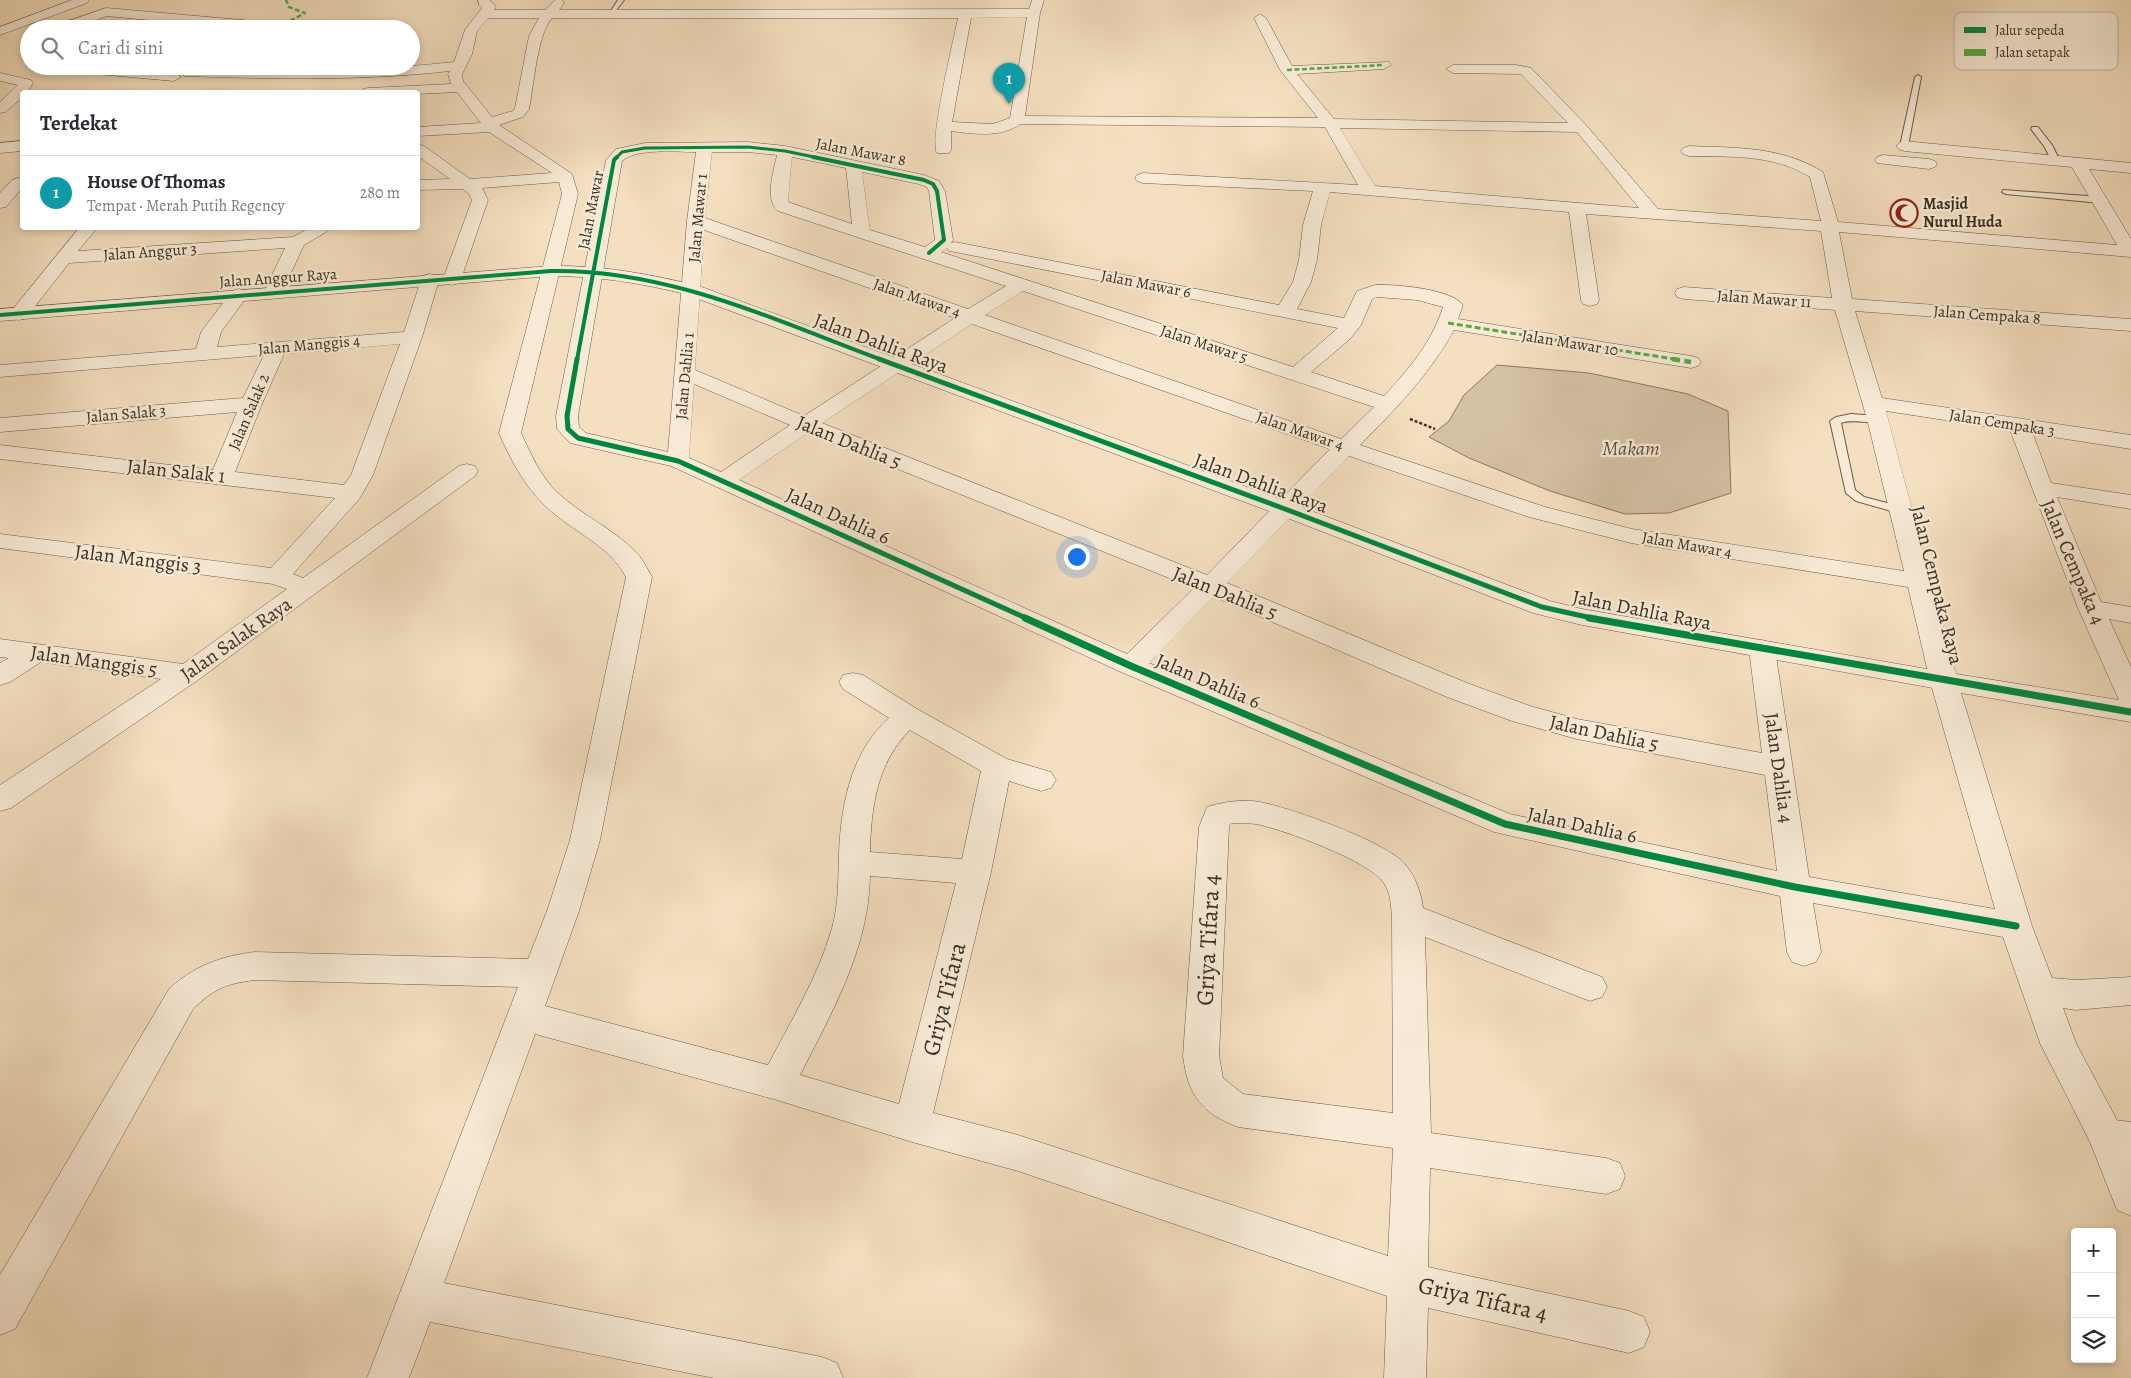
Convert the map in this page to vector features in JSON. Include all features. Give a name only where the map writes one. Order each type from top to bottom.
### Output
[{"type":"street","points":[[30,20],[83,0]]},
{"type":"street","points":[[420,132],[490,125],[518,114],[522,109],[536,36],[541,23],[561,0]]},
{"type":"street","points":[[856,13],[863,0]]},
{"type":"street","points":[[915,14],[920,0]]},
{"type":"street","points":[[943,150],[944,126],[970,13],[979,0]]},
{"type":"street","points":[[388,1378],[563,911],[585,840],[639,577],[627,558],[608,541],[571,516],[549,497],[528,472],[510,433],[571,270],[570,194],[566,177],[490,125],[460,88],[456,81],[458,66],[465,54],[471,30],[490,5],[549,13],[915,14],[970,13],[1036,6],[1016,120],[1013,124],[990,128],[944,126]]},
{"type":"street","points":[[66,7],[186,20]]},
{"type":"street","points":[[84,20],[106,12]]},
{"type":"street","points":[[1260,18],[1286,70],[1330,123],[1370,192]]},
{"type":"street","points":[[0,31],[20,24]]},
{"type":"street","points":[[1286,70],[1384,65]]},
{"type":"street","points":[[420,68],[458,66]]},
{"type":"street","points":[[1453,69],[1516,69],[1526,71],[1582,128],[1653,214]]},
{"type":"street","points":[[152,89],[180,75]]},
{"type":"street","points":[[379,90],[383,75]]},
{"type":"street","points":[[0,77],[26,83],[26,86],[21,90]]},
{"type":"street","points":[[419,90],[460,88]]},
{"type":"street","points":[[0,109],[20,91]]},
{"type":"street","points":[[1016,120],[1582,128]]},
{"type":"street","points":[[0,148],[20,146]]},
{"type":"street","name":"Jalan Mawar 8","points":[[705,146],[748,147],[785,151],[910,176],[933,184],[944,236],[935,248]]},
{"type":"street","name":"Jalan Mawar 1","points":[[692,290],[696,221],[705,146]]},
{"type":"street","name":"Jalan Mawar","points":[[571,270],[617,156],[630,150],[645,148],[705,146]]},
{"type":"street","points":[[1904,146],[2056,161],[2082,170],[2130,252]]},
{"type":"street","points":[[420,150],[476,191],[480,200],[452,278]]},
{"type":"street","points":[[785,151],[780,204],[862,231],[935,248]]},
{"type":"street","name":"Jalan Cempaka Raya","points":[[1689,151],[1756,153],[1776,157],[1810,170],[1817,175],[1830,220],[1829,226],[1843,304],[1876,411],[1944,681],[2016,926],[2058,1043],[2112,1133],[2131,1197]]},
{"type":"street","points":[[1883,160],[2082,170],[2131,168]]},
{"type":"street","points":[[852,164],[862,231]]},
{"type":"street","points":[[420,185],[467,184],[566,177]]},
{"type":"street","points":[[1143,178],[1323,187],[1653,214],[1829,226],[2130,252]]},
{"type":"street","points":[[0,185],[20,181]]},
{"type":"street","points":[[0,203],[20,181]]},
{"type":"street","points":[[1285,312],[1302,282],[1308,260],[1312,225],[1323,187]]},
{"type":"street","points":[[1577,207],[1590,300]]},
{"type":"street","name":"Jalan Mawar 4","points":[[696,221],[1344,447],[1538,512],[1586,525],[1705,550],[1919,581]]},
{"type":"street","points":[[20,314],[62,258],[86,230]]},
{"type":"street","points":[[272,292],[297,242],[317,230]]},
{"type":"street","name":"Jalan Anggur 3","points":[[62,258],[297,242]]},
{"type":"street","name":"Jalan Mawar 5","points":[[935,248],[1021,284],[1387,404]]},
{"type":"street","name":"Jalan Mawar 6","points":[[935,248],[1351,324]]},
{"type":"street","name":"Jalan Anggur Raya","points":[[0,315],[272,292],[571,270]]},
{"type":"street","name":"Jalan Dahlia Raya","points":[[571,270],[642,277],[692,290],[1285,509],[1542,607],[1582,617],[2131,712]]},
{"type":"street","name":"Jalan Dahlia 6","points":[[571,270],[567,416],[568,429],[578,438],[678,461],[1131,666],[1504,824],[1795,887],[2016,926]]},
{"type":"street","name":"Jalan Salak Raya","points":[[277,577],[352,493],[362,475],[430,280]]},
{"type":"street","points":[[722,481],[894,365],[1021,284]]},
{"type":"street","name":"Jalan Dahlia 1","points":[[678,461],[692,290]]},
{"type":"street","points":[[1131,666],[1211,586],[1415,373],[1432,352],[1448,323],[1454,305],[1451,301],[1439,298],[1375,291],[1364,295],[1351,324],[1333,344],[1298,374]]},
{"type":"street","name":"Jalan Mawar 11","points":[[1684,293],[1843,304]]},
{"type":"street","points":[[205,354],[211,332],[239,295]]},
{"type":"street","name":"Jalan Cempaka 8","points":[[1843,304],[2131,325]]},
{"type":"street","name":"Jalan Mawar 10","points":[[1448,323],[1691,362]]},
{"type":"street","name":"Jalan Manggis 4","points":[[0,371],[412,336]]},
{"type":"street","name":"Jalan Salak 2","points":[[222,476],[251,404],[278,348]]},
{"type":"street","name":"Jalan Dahlia 5","points":[[685,373],[805,424],[1211,586],[1457,690],[1522,714],[1577,729],[1778,767]]},
{"type":"street","name":"Jalan Salak 3","points":[[0,425],[251,404]]},
{"type":"street","name":"Jalan Cempaka 3","points":[[1876,411],[2019,426],[2131,442]]},
{"type":"street","name":"Jalan Cempaka 4","points":[[2019,426],[2091,608],[2131,697]]},
{"type":"street","name":"Jalan Salak 1","points":[[0,452],[222,476],[352,493]]},
{"type":"street","name":"Jalan Salak Raya","points":[[0,800],[188,674],[467,471]]},
{"type":"street","points":[[2042,488],[2131,502]]},
{"type":"street","name":"Jalan Manggis 3","points":[[0,541],[277,577],[308,588]]},
{"type":"street","points":[[2091,608],[2131,615]]},
{"type":"street","name":"Jalan Manggis 5","points":[[0,648],[188,674]]},
{"type":"street","name":"Jalan Dahlia 4","points":[[1762,649],[1804,952]]},
{"type":"street","points":[[0,676],[36,653]]},
{"type":"street","points":[[853,682],[908,716],[997,766],[1041,780]]},
{"type":"street","points":[[777,1084],[833,969],[845,936],[854,898],[856,830],[860,799],[872,762],[886,738],[908,716]]},
{"type":"street","name":"Griya Tifara","points":[[912,1125],[975,872],[997,766]]},
{"type":"street","name":"Griya Tifara 4","points":[[1606,1176],[1412,1141],[1238,1110],[1215,1097],[1203,1079],[1201,1056],[1214,827],[1218,815],[1233,812],[1257,814],[1298,826],[1372,855],[1393,871],[1406,893],[1412,1141],[1408,1283],[1629,1332]]},
{"type":"street","points":[[855,863],[975,872]]},
{"type":"street","points":[[1408,916],[1590,987]]},
{"type":"street","points":[[0,1314],[181,999],[200,981],[225,969],[255,966],[540,973]]},
{"type":"street","points":[[2038,991],[2076,994],[2131,990]]},
{"type":"street","points":[[525,1016],[777,1084],[912,1125],[1018,1153],[1408,1283],[1406,1378]]},
{"type":"street","points":[[419,1299],[822,1378]]},
{"type":"lane","points":[[611,13],[621,0]]},
{"type":"lane","points":[[1904,146],[1918,78]]},
{"type":"lane","points":[[2035,129],[2048,145],[2056,161]]},
{"type":"lane","points":[[2006,192],[2101,200]]},
{"type":"lane","points":[[1876,411],[1835,421],[1850,491],[1860,499],[1902,510]]},
{"type":"green space","name":"Makam","points":[[1497,365],[1589,373],[1688,394],[1728,411],[1731,493],[1669,513],[1625,514],[1550,491],[1469,458],[1429,437],[1449,421],[1464,395]]},
{"type":"marked path","points":[[286,0],[289,7],[305,13],[292,20]]},
{"type":"marked path","points":[[1287,70],[1384,65]]},
{"type":"marked path","points":[[1448,323],[1691,362]]},
{"type":"cycle path","points":[[929,253],[944,240],[937,191],[933,184],[924,180],[785,151],[748,147],[645,148],[622,152],[614,160],[567,416],[568,429],[578,438],[678,461],[1131,666],[1505,824],[1795,887],[2016,926]]},
{"type":"cycle path","points":[[0,315],[551,271],[588,271],[656,281],[692,290],[1285,509],[1542,607],[1582,617],[2131,712]]},
{"type":"place","name":"House Of Thomas","points":[[1009,104]]},
{"type":"place","name":"Masjid Nurul Huda","points":[[1904,213]]}]
